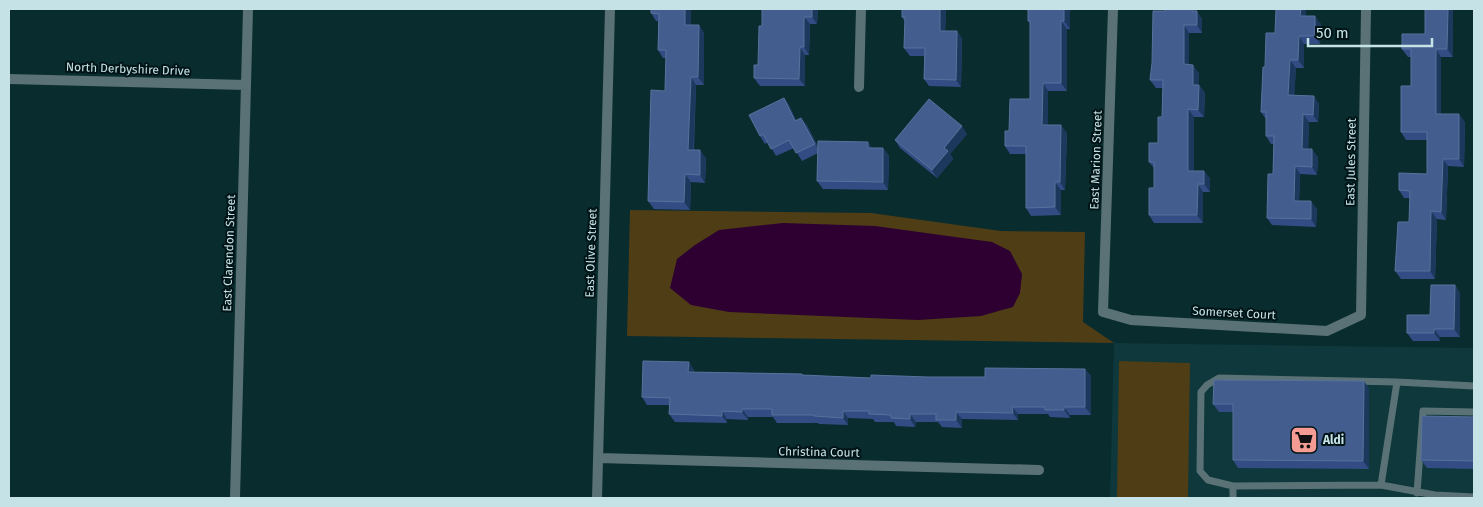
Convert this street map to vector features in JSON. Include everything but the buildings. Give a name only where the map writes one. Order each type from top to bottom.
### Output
[{"type":"street","name":"East Clarendon Street","points":[[235,498],[248,9]]},
{"type":"street","name":"East Olive Street","points":[[597,498],[610,9]]},
{"type":"street","points":[[859,87],[862,9]]},
{"type":"street","name":"East Marion Street","points":[[1103,312],[1113,9]]},
{"type":"street","name":"East Jules Street","points":[[1361,315],[1366,9]]},
{"type":"street","name":"North Derbyshire Drive","points":[[9,79],[246,85]]},
{"type":"street","name":"Somerset Court","points":[[1103,312],[1131,320],[1327,331],[1361,315]]},
{"type":"street","name":"Christina Court","points":[[598,458],[1038,470]]},
{"type":"lane","points":[[1474,386],[1397,382],[1219,378],[1207,384],[1201,392],[1200,471],[1208,480],[1233,486],[1381,485],[1417,493],[1474,497]]},
{"type":"lane","points":[[1381,485],[1397,382]]},
{"type":"lane","points":[[1417,493],[1423,411],[1474,412]]},
{"type":"lane","points":[[1233,486],[1233,498]]},
{"type":"shaded area","points":[[630,210],[871,213],[1001,231],[1085,232],[1083,322],[1114,343],[627,336]]},
{"type":"shaded area","points":[[783,223],[875,226],[992,242],[1010,251],[1022,274],[1020,293],[1013,307],[981,316],[918,320],[729,312],[691,305],[670,288],[677,259],[719,230]]},
{"type":"shaded area","points":[[1114,343],[1474,348],[1474,498],[1110,498]]},
{"type":"shaded area","points":[[1119,361],[1190,363],[1188,498],[1117,498]]},
{"type":"place","name":"Aldi","points":[[1304,440]]}]
